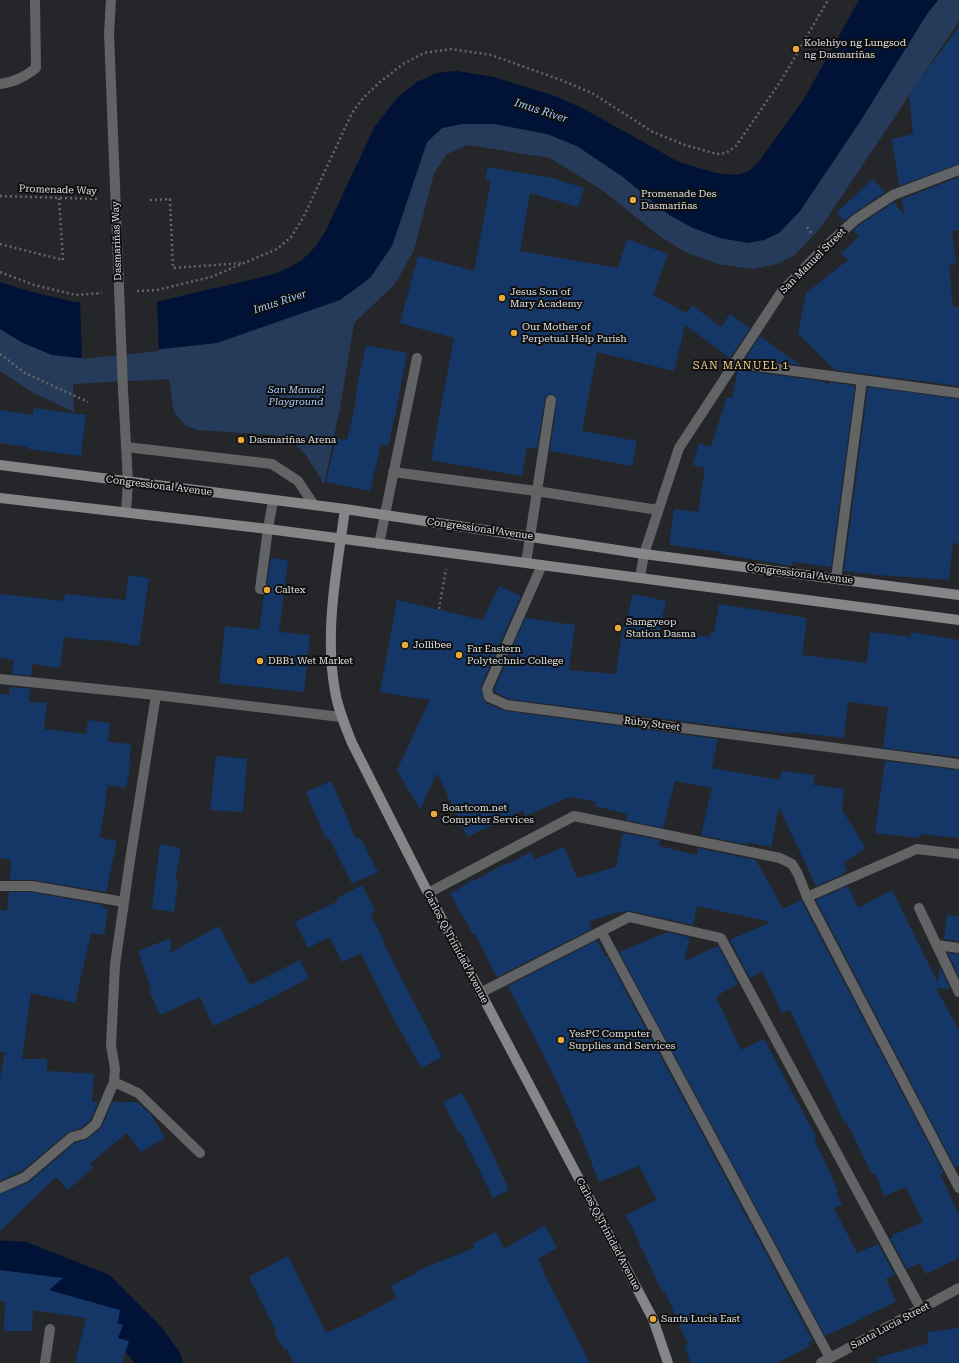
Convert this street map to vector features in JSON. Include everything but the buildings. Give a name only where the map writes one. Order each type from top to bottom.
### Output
[{"type":"main road","name":"Congressional Avenue","points":[[0,466],[345,509],[644,554],[959,595]]},
{"type":"main road","points":[[0,498],[268,529],[959,620]]},
{"type":"main road","name":"Carlos Q. Trinidad Avenue","points":[[345,509],[333,598],[331,630],[335,690],[341,717],[352,743],[428,893],[653,1319],[668,1363]]},
{"type":"street","points":[[0,84],[12,82],[26,76],[36,68],[35,0]]},
{"type":"street","name":"Dasmariñas Way","points":[[111,0],[109,33],[128,482],[126,512]]},
{"type":"street","name":"San Manuel Street","points":[[640,578],[644,554],[679,448],[782,291],[823,249],[855,220],[893,195],[959,170]]},
{"type":"street","points":[[379,544],[417,358]]},
{"type":"street","points":[[734,363],[959,393]]},
{"type":"street","points":[[836,579],[862,380]]},
{"type":"street","points":[[526,563],[551,400]]},
{"type":"street","points":[[126,447],[272,464],[298,481],[314,505]]},
{"type":"street","points":[[393,472],[536,491],[658,510]]},
{"type":"street","points":[[264,590],[260,589],[273,500]]},
{"type":"street","name":"Ruby Street","points":[[542,565],[487,689],[489,697],[507,705],[959,764]]},
{"type":"street","points":[[0,679],[156,695],[341,717]]},
{"type":"street","points":[[0,1188],[25,1177],[72,1137],[84,1134],[96,1124],[114,1082],[115,1069],[111,1045],[115,965],[156,695]]},
{"type":"street","points":[[428,893],[574,816],[780,858],[792,864],[798,874],[807,897],[959,1188]]},
{"type":"street","points":[[807,897],[916,849],[959,854]]},
{"type":"street","points":[[0,886],[32,886],[124,902]]},
{"type":"street","points":[[920,908],[959,992]]},
{"type":"street","points":[[480,993],[629,917],[721,938],[921,1309]]},
{"type":"street","points":[[601,931],[826,1361]]},
{"type":"street","points":[[938,945],[959,948]]},
{"type":"street","points":[[114,1082],[138,1093],[200,1152]]},
{"type":"street","name":"Santa Lucia Street","points":[[826,1361],[959,1288]]},
{"type":"street","points":[[45,1363],[50,1329]]},
{"type":"path","points":[[150,200],[170,199],[174,268],[244,263],[277,249],[291,238],[352,113],[364,97],[403,64],[424,53],[451,49],[491,54],[561,80],[592,94],[652,132],[685,145],[717,154],[726,153],[736,146],[782,79],[828,0]]},
{"type":"path","name":"Promenade Way","points":[[0,196],[116,199]]},
{"type":"path","points":[[0,244],[63,260],[59,198]]},
{"type":"path","points":[[0,354],[25,373],[88,402]]},
{"type":"path","points":[[439,609],[448,553]]},
{"type":"green space","name":"San Manuel Playground","points":[[938,0],[959,0],[959,21],[821,227],[795,255],[777,264],[753,269],[718,264],[685,252],[661,237],[602,190],[550,158],[468,145],[447,154],[434,173],[414,250],[395,284],[354,323],[340,408],[324,484],[306,455],[293,442],[274,435],[197,430],[185,425],[174,412],[169,379],[73,384],[74,412],[32,392],[0,371],[0,329],[23,343],[392,246],[427,142],[442,128],[462,124],[495,124],[547,134],[577,146],[623,177],[800,211],[861,120],[927,14]]},
{"type":"water","name":"Imus River","points":[[859,0],[938,0],[927,14],[861,120],[800,211],[779,233],[764,240],[748,243],[720,238],[693,228],[669,215],[623,177],[577,146],[547,134],[495,124],[462,124],[442,128],[427,142],[392,246],[370,278],[340,300],[217,343],[79,358],[52,355],[23,343],[0,329],[0,282],[32,292],[75,302],[124,303],[160,301],[271,275],[297,263],[315,247],[326,230],[375,126],[397,98],[417,82],[436,73],[457,71],[494,77],[555,96],[584,109],[679,162],[716,173],[736,175],[747,172],[757,164],[804,99]]},
{"type":"pier","points":[[157,299],[159,351],[82,359],[80,300]]},
{"type":"waterway","points":[[0,1262],[21,1263],[97,1293],[144,1340],[161,1363]]},
{"type":"place","name":"Kolehiyo ng Lungsod ng Dasmariñas","points":[[796,49]]},
{"type":"place","name":"Promenade Des Dasmariñas","points":[[633,200]]},
{"type":"place","name":"Jesus Son of Mary Academy","points":[[502,298]]},
{"type":"place","name":"Our Mother of Perpetual Help Parish","points":[[514,333]]},
{"type":"place","name":"Dasmariñas Arena","points":[[241,440]]},
{"type":"place","name":"Caltex","points":[[267,590]]},
{"type":"place","name":"Samgyeop Station Dasma","points":[[618,628]]},
{"type":"place","name":"Jollibee","points":[[405,645]]},
{"type":"place","name":"Far Eastern Polytechnic College","points":[[459,655]]},
{"type":"place","name":"DBB1 Wet Market","points":[[260,661]]},
{"type":"place","name":"Boartcom.net Computer Services","points":[[434,814]]},
{"type":"place","name":"YesPC Computer Supplies and Services","points":[[561,1040]]},
{"type":"place","name":"Santa Lucia East","points":[[653,1319]]},
{"type":"district","name":"SAN MANUEL 1","points":[[741,366]]}]
